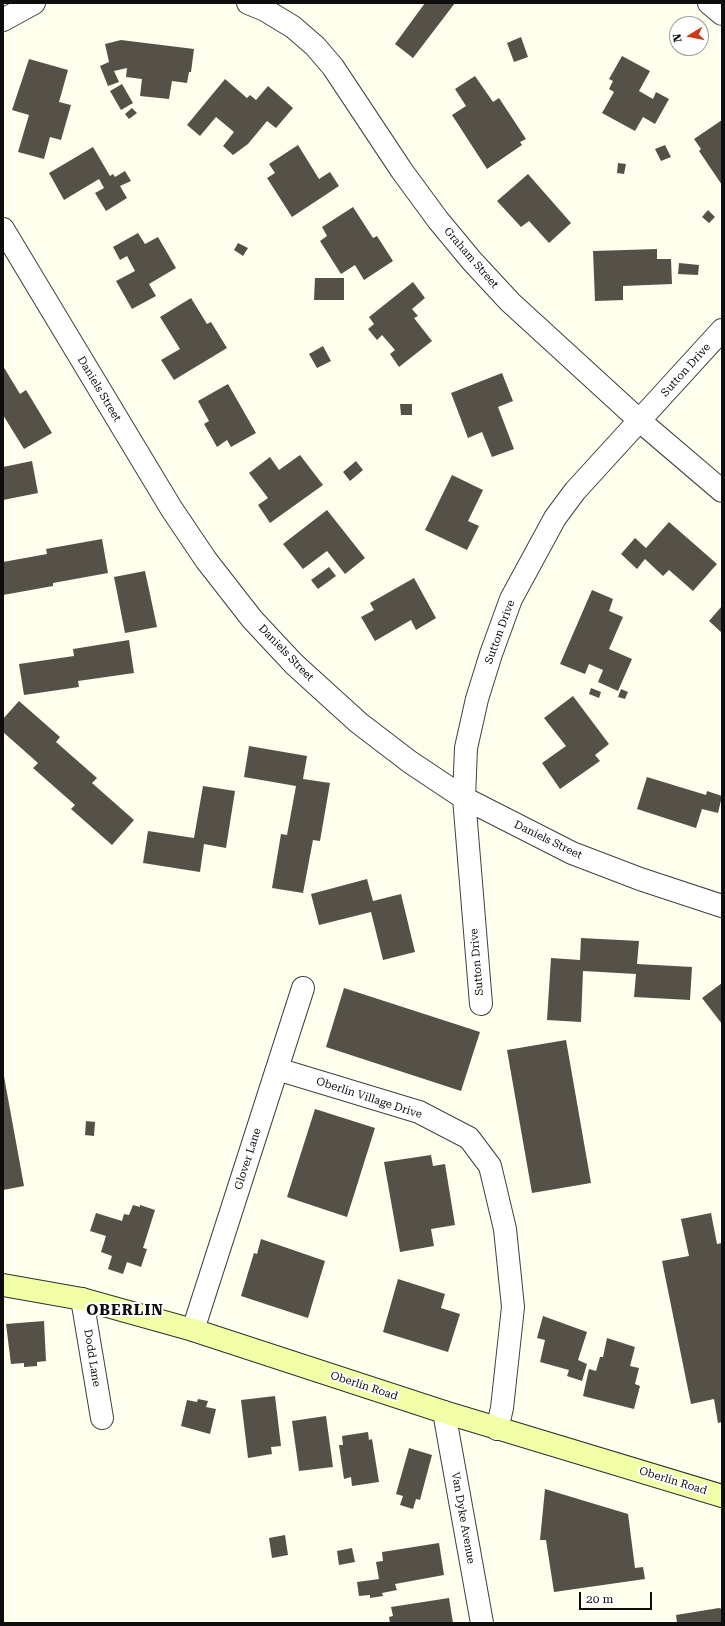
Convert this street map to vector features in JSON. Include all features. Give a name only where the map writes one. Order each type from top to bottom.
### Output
[{"type":"main road","name":"Oberlin Road","points":[[3,1285],[82,1299],[194,1330],[498,1429],[722,1496]]},
{"type":"street","points":[[3,20],[34,3]]},
{"type":"street","name":"Graham Street","points":[[248,3],[265,10],[292,27],[315,46],[345,83],[402,171],[438,220],[472,261],[510,302],[640,421],[722,491]]},
{"type":"street","points":[[709,3],[722,14]]},
{"type":"street","name":"Daniels Street","points":[[3,229],[171,508],[206,560],[252,619],[294,664],[359,723],[410,762],[464,798],[572,853],[640,879],[722,906]]},
{"type":"street","name":"Sutton Drive","points":[[481,1004],[464,798],[466,748],[477,698],[491,654],[511,599],[556,518],[575,491],[722,330]]},
{"type":"street","name":"Glover Lane","points":[[194,1330],[303,988]]},
{"type":"street","name":"Oberlin Village Drive","points":[[277,1069],[419,1112],[469,1138],[490,1166],[505,1229],[513,1307],[502,1408],[498,1429]]},
{"type":"street","name":"Dodd Lane","points":[[82,1299],[102,1418]]},
{"type":"street","name":"Van Dyke Avenue","points":[[444,1412],[482,1623]]},
{"type":"building","points":[[425,3],[455,3],[413,58],[395,44]]},
{"type":"building","points":[[521,37],[528,57],[514,62],[507,43]]},
{"type":"building","points":[[121,40],[194,49],[191,72],[189,72],[187,83],[172,81],[169,99],[140,96],[142,79],[126,77],[127,68],[114,71],[119,82],[108,86],[100,66],[109,62],[105,44]]},
{"type":"building","points":[[622,56],[650,71],[639,91],[653,99],[656,92],[669,99],[655,124],[643,117],[635,131],[602,113],[614,92],[609,89],[613,81],[609,79]]},
{"type":"building","points":[[29,59],[68,70],[59,102],[71,105],[61,140],[50,137],[44,159],[18,152],[29,115],[12,110]]},
{"type":"building","points":[[475,76],[493,102],[499,98],[526,139],[520,142],[522,145],[487,169],[452,115],[466,106],[455,89]]},
{"type":"building","points":[[225,79],[247,98],[250,95],[256,100],[268,86],[293,108],[276,128],[267,121],[248,144],[233,155],[223,146],[234,132],[216,117],[200,136],[187,125]]},
{"type":"building","points":[[122,84],[133,103],[121,110],[110,91]]},
{"type":"building","points":[[132,108],[137,113],[129,119],[125,114]]},
{"type":"building","points":[[722,120],[722,185],[699,151],[701,149],[694,139]]},
{"type":"building","points":[[298,145],[319,179],[330,172],[339,186],[292,217],[267,178],[275,173],[269,164]]},
{"type":"building","points":[[665,145],[671,157],[661,161],[655,149]]},
{"type":"building","points":[[93,147],[110,176],[113,174],[115,177],[125,171],[131,181],[120,186],[127,198],[106,211],[95,193],[104,188],[99,179],[64,200],[49,173]]},
{"type":"building","points":[[618,163],[626,164],[624,174],[617,173]]},
{"type":"building","points":[[528,174],[571,223],[549,243],[529,221],[521,227],[497,201]]},
{"type":"building","points":[[353,207],[373,238],[377,236],[393,261],[364,280],[355,265],[341,274],[320,241],[327,236],[322,227]]},
{"type":"building","points":[[708,210],[715,217],[709,223],[702,217]]},
{"type":"building","points":[[138,233],[145,244],[158,237],[176,268],[149,284],[156,296],[132,309],[116,281],[135,271],[127,256],[120,260],[113,247]]},
{"type":"building","points":[[238,243],[248,248],[243,256],[234,250]]},
{"type":"building","points":[[657,249],[657,259],[671,259],[672,284],[623,286],[623,300],[595,301],[593,251]]},
{"type":"building","points":[[679,263],[699,265],[698,275],[678,274]]},
{"type":"building","points":[[315,278],[344,278],[344,300],[314,300]]},
{"type":"building","points":[[413,282],[425,298],[412,309],[418,316],[414,318],[432,341],[399,367],[390,354],[395,350],[382,335],[377,340],[368,329],[374,324],[369,317]]},
{"type":"building","points":[[191,298],[207,324],[211,322],[227,348],[174,380],[161,360],[180,349],[160,317]]},
{"type":"building","points":[[323,346],[331,361],[317,368],[309,354]]},
{"type":"building","points":[[3,366],[20,394],[26,390],[52,433],[24,449],[3,415]]},
{"type":"building","points":[[502,373],[513,401],[498,407],[514,449],[492,457],[482,432],[468,438],[451,393]]},
{"type":"building","points":[[228,384],[256,433],[231,447],[227,440],[217,447],[204,424],[209,421],[198,401]]},
{"type":"building","points":[[400,404],[412,404],[412,415],[401,415]]},
{"type":"building","points":[[300,455],[323,485],[270,523],[258,505],[268,498],[249,473],[270,457],[279,470]]},
{"type":"building","points":[[32,461],[38,493],[3,500],[3,467]]},
{"type":"building","points":[[356,461],[363,470],[350,481],[343,472]]},
{"type":"building","points":[[452,475],[483,490],[468,521],[479,526],[467,550],[425,530]]},
{"type":"building","points":[[327,510],[365,558],[345,574],[327,551],[303,569],[283,544]]},
{"type":"building","points":[[669,522],[717,564],[693,591],[669,570],[663,576],[645,559],[637,569],[621,554],[635,538],[646,548]]},
{"type":"building","points":[[102,539],[108,573],[53,583],[53,586],[3,595],[3,562],[47,554],[46,549]]},
{"type":"building","points":[[329,567],[336,576],[318,589],[311,580]]},
{"type":"building","points":[[145,571],[157,627],[125,633],[114,577]]},
{"type":"building","points":[[414,578],[436,618],[416,630],[411,620],[375,641],[361,617],[374,610],[370,603]]},
{"type":"building","points":[[592,590],[613,599],[609,611],[623,617],[609,649],[632,659],[618,691],[598,682],[603,670],[589,664],[585,674],[560,664]]},
{"type":"building","points":[[722,606],[722,633],[709,621]]},
{"type":"building","points":[[129,640],[134,673],[78,681],[79,687],[24,695],[19,664],[74,656],[73,649]]},
{"type":"building","points":[[591,688],[601,692],[599,698],[589,694]]},
{"type":"building","points":[[621,689],[628,692],[625,699],[618,697]]},
{"type":"building","points":[[573,696],[609,744],[595,755],[600,761],[560,789],[542,763],[566,746],[544,718]]},
{"type":"building","points":[[19,701],[60,737],[56,742],[97,778],[92,783],[134,820],[112,845],[71,809],[75,805],[33,768],[38,763],[3,732],[3,719]]},
{"type":"building","points":[[249,746],[307,756],[303,779],[330,783],[320,841],[313,840],[303,893],[272,888],[281,834],[287,835],[296,786],[244,777]]},
{"type":"building","points":[[647,777],[706,795],[707,791],[722,796],[718,813],[702,809],[696,828],[637,809]]},
{"type":"building","points":[[203,786],[235,791],[226,848],[204,844],[200,872],[143,863],[148,831],[194,838]]},
{"type":"building","points":[[367,879],[373,901],[401,894],[415,952],[383,960],[371,912],[319,925],[311,894]]},
{"type":"building","points":[[581,938],[639,941],[637,964],[692,967],[690,1000],[634,997],[636,974],[583,971],[581,1022],[547,1020],[551,958],[580,960]]},
{"type":"building","points":[[722,983],[722,1024],[702,998]]},
{"type":"building","points":[[344,988],[480,1032],[461,1091],[326,1047]]},
{"type":"building","points":[[566,1040],[591,1183],[532,1193],[507,1050]]},
{"type":"building","points":[[3,1071],[24,1186],[3,1190]]},
{"type":"building","points":[[315,1109],[375,1128],[347,1217],[287,1197]]},
{"type":"building","points":[[86,1121],[95,1122],[94,1136],[85,1135]]},
{"type":"building","points":[[431,1155],[433,1166],[445,1164],[455,1225],[431,1229],[434,1246],[400,1252],[384,1162]]},
{"type":"building","points":[[133,1205],[140,1207],[140,1205],[155,1210],[143,1248],[147,1249],[141,1267],[127,1262],[123,1274],[108,1269],[112,1256],[101,1252],[106,1236],[90,1231],[96,1213],[122,1221],[124,1214],[129,1215]]},
{"type":"building","points":[[711,1213],[717,1244],[722,1243],[722,1422],[718,1423],[714,1399],[691,1404],[662,1261],[689,1256],[681,1219]]},
{"type":"building","points":[[261,1239],[325,1261],[308,1318],[241,1296],[254,1253],[257,1254]]},
{"type":"building","points":[[398,1279],[445,1294],[441,1308],[460,1314],[448,1352],[383,1332]]},
{"type":"building","points":[[543,1316],[587,1332],[578,1360],[587,1364],[582,1381],[567,1376],[569,1370],[540,1362],[545,1340],[537,1338]]},
{"type":"building","points":[[44,1321],[46,1361],[37,1362],[37,1366],[24,1367],[24,1363],[11,1364],[6,1324]]},
{"type":"building","points":[[607,1338],[635,1347],[630,1366],[639,1368],[635,1384],[640,1386],[634,1409],[583,1396],[589,1369],[596,1371],[600,1357],[603,1357]]},
{"type":"building","points":[[275,1396],[281,1446],[271,1447],[272,1454],[248,1458],[241,1400]]},
{"type":"building","points":[[198,1399],[208,1401],[206,1407],[216,1409],[210,1434],[181,1426],[187,1400],[197,1402]]},
{"type":"building","points":[[326,1416],[333,1467],[299,1471],[292,1421]]},
{"type":"building","points":[[368,1432],[369,1440],[372,1439],[379,1482],[352,1486],[351,1477],[344,1479],[339,1445],[343,1445],[342,1436]]},
{"type":"building","points":[[409,1448],[432,1455],[420,1500],[416,1499],[413,1509],[400,1505],[403,1496],[396,1494]]},
{"type":"building","points":[[545,1489],[628,1514],[635,1568],[643,1567],[645,1579],[554,1592],[546,1540],[540,1540]]},
{"type":"building","points":[[285,1535],[288,1555],[272,1558],[269,1538]]},
{"type":"building","points":[[439,1543],[444,1575],[395,1584],[397,1590],[382,1593],[383,1596],[370,1598],[370,1595],[359,1596],[357,1582],[379,1579],[376,1562],[383,1561],[382,1552]]},
{"type":"building","points":[[352,1548],[355,1562],[339,1565],[337,1551]]},
{"type":"building","points":[[449,1598],[453,1623],[390,1623],[389,1617],[393,1616],[391,1607]]},
{"type":"building","points":[[719,1608],[722,1609],[722,1623],[677,1623],[676,1615]]},
{"type":"district","name":"OBERLIN","points":[[125,1311]]}]
